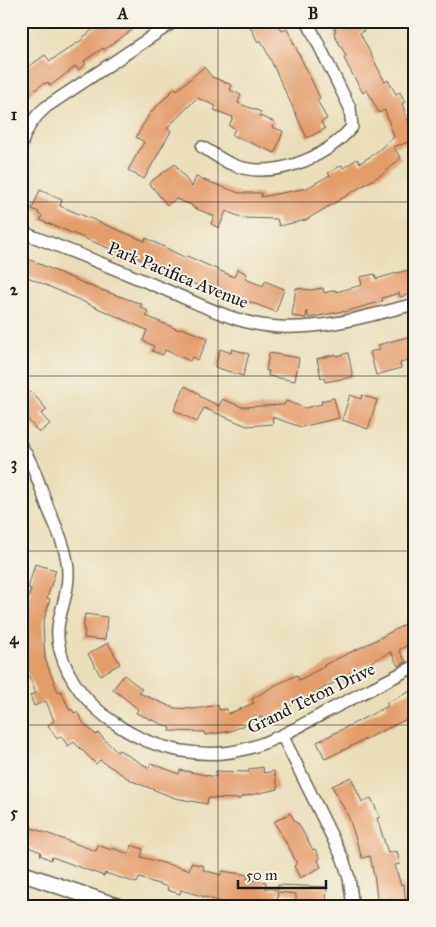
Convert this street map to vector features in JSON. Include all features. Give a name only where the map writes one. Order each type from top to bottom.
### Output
[{"type":"street","points":[[21,146],[28,128],[35,117],[46,108],[175,21]]},
{"type":"street","points":[[202,147],[229,164],[264,171],[290,167],[314,156],[341,140],[352,127],[350,108],[307,21]]},
{"type":"street","name":"Park Pacifica Avenue","points":[[21,232],[218,312],[257,324],[278,328],[322,326],[415,304]]},
{"type":"street","name":"Grand Teton Drive","points":[[21,446],[33,467],[67,560],[66,595],[60,613],[58,632],[60,650],[70,674],[90,702],[122,729],[142,739],[185,752],[227,752],[247,749],[282,735],[415,666]]},
{"type":"street","points":[[282,735],[343,859],[349,878],[353,906]]},
{"type":"street","points":[[21,873],[117,906]]},
{"type":"shaded area","points":[[21,890],[77,906],[21,906]]},
{"type":"building","points":[[104,21],[144,21],[104,50],[103,48],[84,61],[86,64],[78,70],[76,66],[50,86],[48,82],[44,83],[21,101],[21,72],[45,55],[50,61],[83,39]]},
{"type":"building","points":[[247,21],[277,21],[282,31],[287,29],[320,98],[317,100],[327,119],[321,122],[325,129],[307,138],[261,40],[258,42]]},
{"type":"building","points":[[331,21],[359,21],[364,31],[360,33],[385,82],[388,80],[396,94],[400,92],[405,102],[402,104],[415,140],[393,147],[401,158],[384,173],[306,220],[279,226],[277,219],[243,218],[226,211],[219,228],[211,224],[214,216],[192,207],[192,205],[176,199],[167,205],[149,183],[175,164],[192,187],[196,177],[239,193],[262,193],[261,197],[307,188],[330,175],[328,173],[342,165],[343,168],[357,159],[360,163],[394,137],[385,110],[379,113],[367,90],[363,93],[349,68],[344,58],[346,56],[335,36],[334,32],[336,31]]},
{"type":"building","points":[[204,67],[212,77],[232,85],[230,90],[241,95],[238,103],[261,112],[259,116],[275,122],[272,127],[283,131],[275,153],[232,135],[235,128],[229,126],[233,117],[214,110],[216,106],[197,98],[167,128],[171,131],[144,179],[128,170],[144,142],[136,137],[150,113],[175,88],[177,90]]},
{"type":"building","points":[[40,190],[62,200],[60,206],[145,241],[146,238],[186,258],[187,256],[234,277],[238,269],[247,274],[245,279],[263,286],[265,281],[284,289],[276,312],[250,302],[247,304],[200,284],[199,286],[188,281],[187,283],[126,253],[124,259],[112,254],[113,250],[40,220],[42,216],[38,214],[39,212],[32,209]]},
{"type":"building","points":[[21,256],[90,286],[142,304],[140,307],[148,311],[146,316],[179,330],[181,328],[208,338],[198,360],[192,357],[190,361],[165,350],[163,355],[152,351],[154,346],[143,341],[147,330],[21,274]]},
{"type":"building","points":[[415,268],[415,293],[400,297],[399,293],[382,298],[383,301],[344,312],[309,318],[307,311],[306,318],[292,316],[296,288],[310,290],[323,288],[324,293],[336,290],[336,292],[362,285],[360,277],[375,274],[376,279]]},
{"type":"building","points":[[411,336],[412,340],[415,339],[415,359],[400,363],[401,368],[376,375],[370,352],[380,349],[378,345]]},
{"type":"building","points":[[220,349],[231,353],[232,349],[249,354],[243,376],[215,367]]},
{"type":"building","points":[[269,353],[299,358],[295,381],[268,376],[269,371],[266,371]]},
{"type":"building","points":[[348,353],[353,377],[325,382],[324,377],[321,378],[317,359]]},
{"type":"building","points":[[21,385],[37,398],[47,410],[41,414],[50,424],[39,433],[21,411]]},
{"type":"building","points":[[185,386],[200,394],[199,396],[219,406],[222,399],[242,407],[284,405],[286,401],[305,408],[322,404],[321,401],[334,398],[339,418],[301,427],[272,417],[273,424],[247,426],[204,408],[197,422],[174,410]]},
{"type":"building","points":[[350,395],[361,399],[362,395],[377,400],[368,429],[342,420]]},
{"type":"building","points":[[35,564],[56,570],[47,598],[50,599],[43,624],[45,659],[58,692],[61,691],[70,711],[72,709],[74,713],[77,712],[84,724],[96,735],[98,733],[117,752],[119,750],[149,768],[151,763],[179,774],[180,770],[216,777],[216,771],[249,772],[249,769],[263,767],[264,773],[274,771],[278,789],[241,797],[240,799],[208,798],[207,804],[175,798],[132,781],[100,760],[96,764],[74,742],[68,746],[61,736],[57,739],[48,725],[54,721],[46,701],[34,706],[30,695],[36,693],[24,665],[22,622],[31,589],[28,588]]},
{"type":"building","points":[[85,614],[107,617],[105,640],[84,638]]},
{"type":"building","points":[[415,619],[415,641],[399,650],[406,662],[398,666],[391,652],[355,670],[351,674],[353,677],[345,681],[343,678],[263,720],[262,717],[231,731],[205,735],[204,732],[170,731],[171,728],[136,713],[138,709],[113,689],[124,675],[142,689],[139,693],[174,708],[194,709],[218,705],[219,710],[227,709],[228,714],[254,703],[252,699],[274,686],[297,675],[299,680],[324,665]]},
{"type":"building","points":[[108,643],[120,664],[100,675],[88,654]]},
{"type":"building","points":[[415,689],[415,715],[325,759],[317,742],[388,706],[386,703]]},
{"type":"building","points":[[351,777],[362,802],[371,798],[380,817],[377,818],[388,853],[397,851],[400,864],[395,865],[400,883],[401,885],[404,884],[406,906],[378,906],[370,856],[362,858],[349,818],[332,786]]},
{"type":"building","points":[[290,813],[320,858],[318,860],[321,867],[300,878],[294,866],[297,864],[291,851],[274,822]]},
{"type":"building","points":[[21,824],[96,851],[98,845],[129,854],[131,845],[143,849],[141,857],[189,870],[191,863],[204,866],[203,870],[221,875],[222,871],[248,875],[247,879],[266,882],[265,888],[278,890],[278,885],[327,887],[326,905],[296,906],[296,894],[278,892],[276,906],[254,906],[232,902],[232,905],[181,890],[180,894],[167,890],[168,887],[139,878],[137,883],[105,873],[104,876],[52,857],[51,860],[40,855],[41,852],[21,844]]}]
